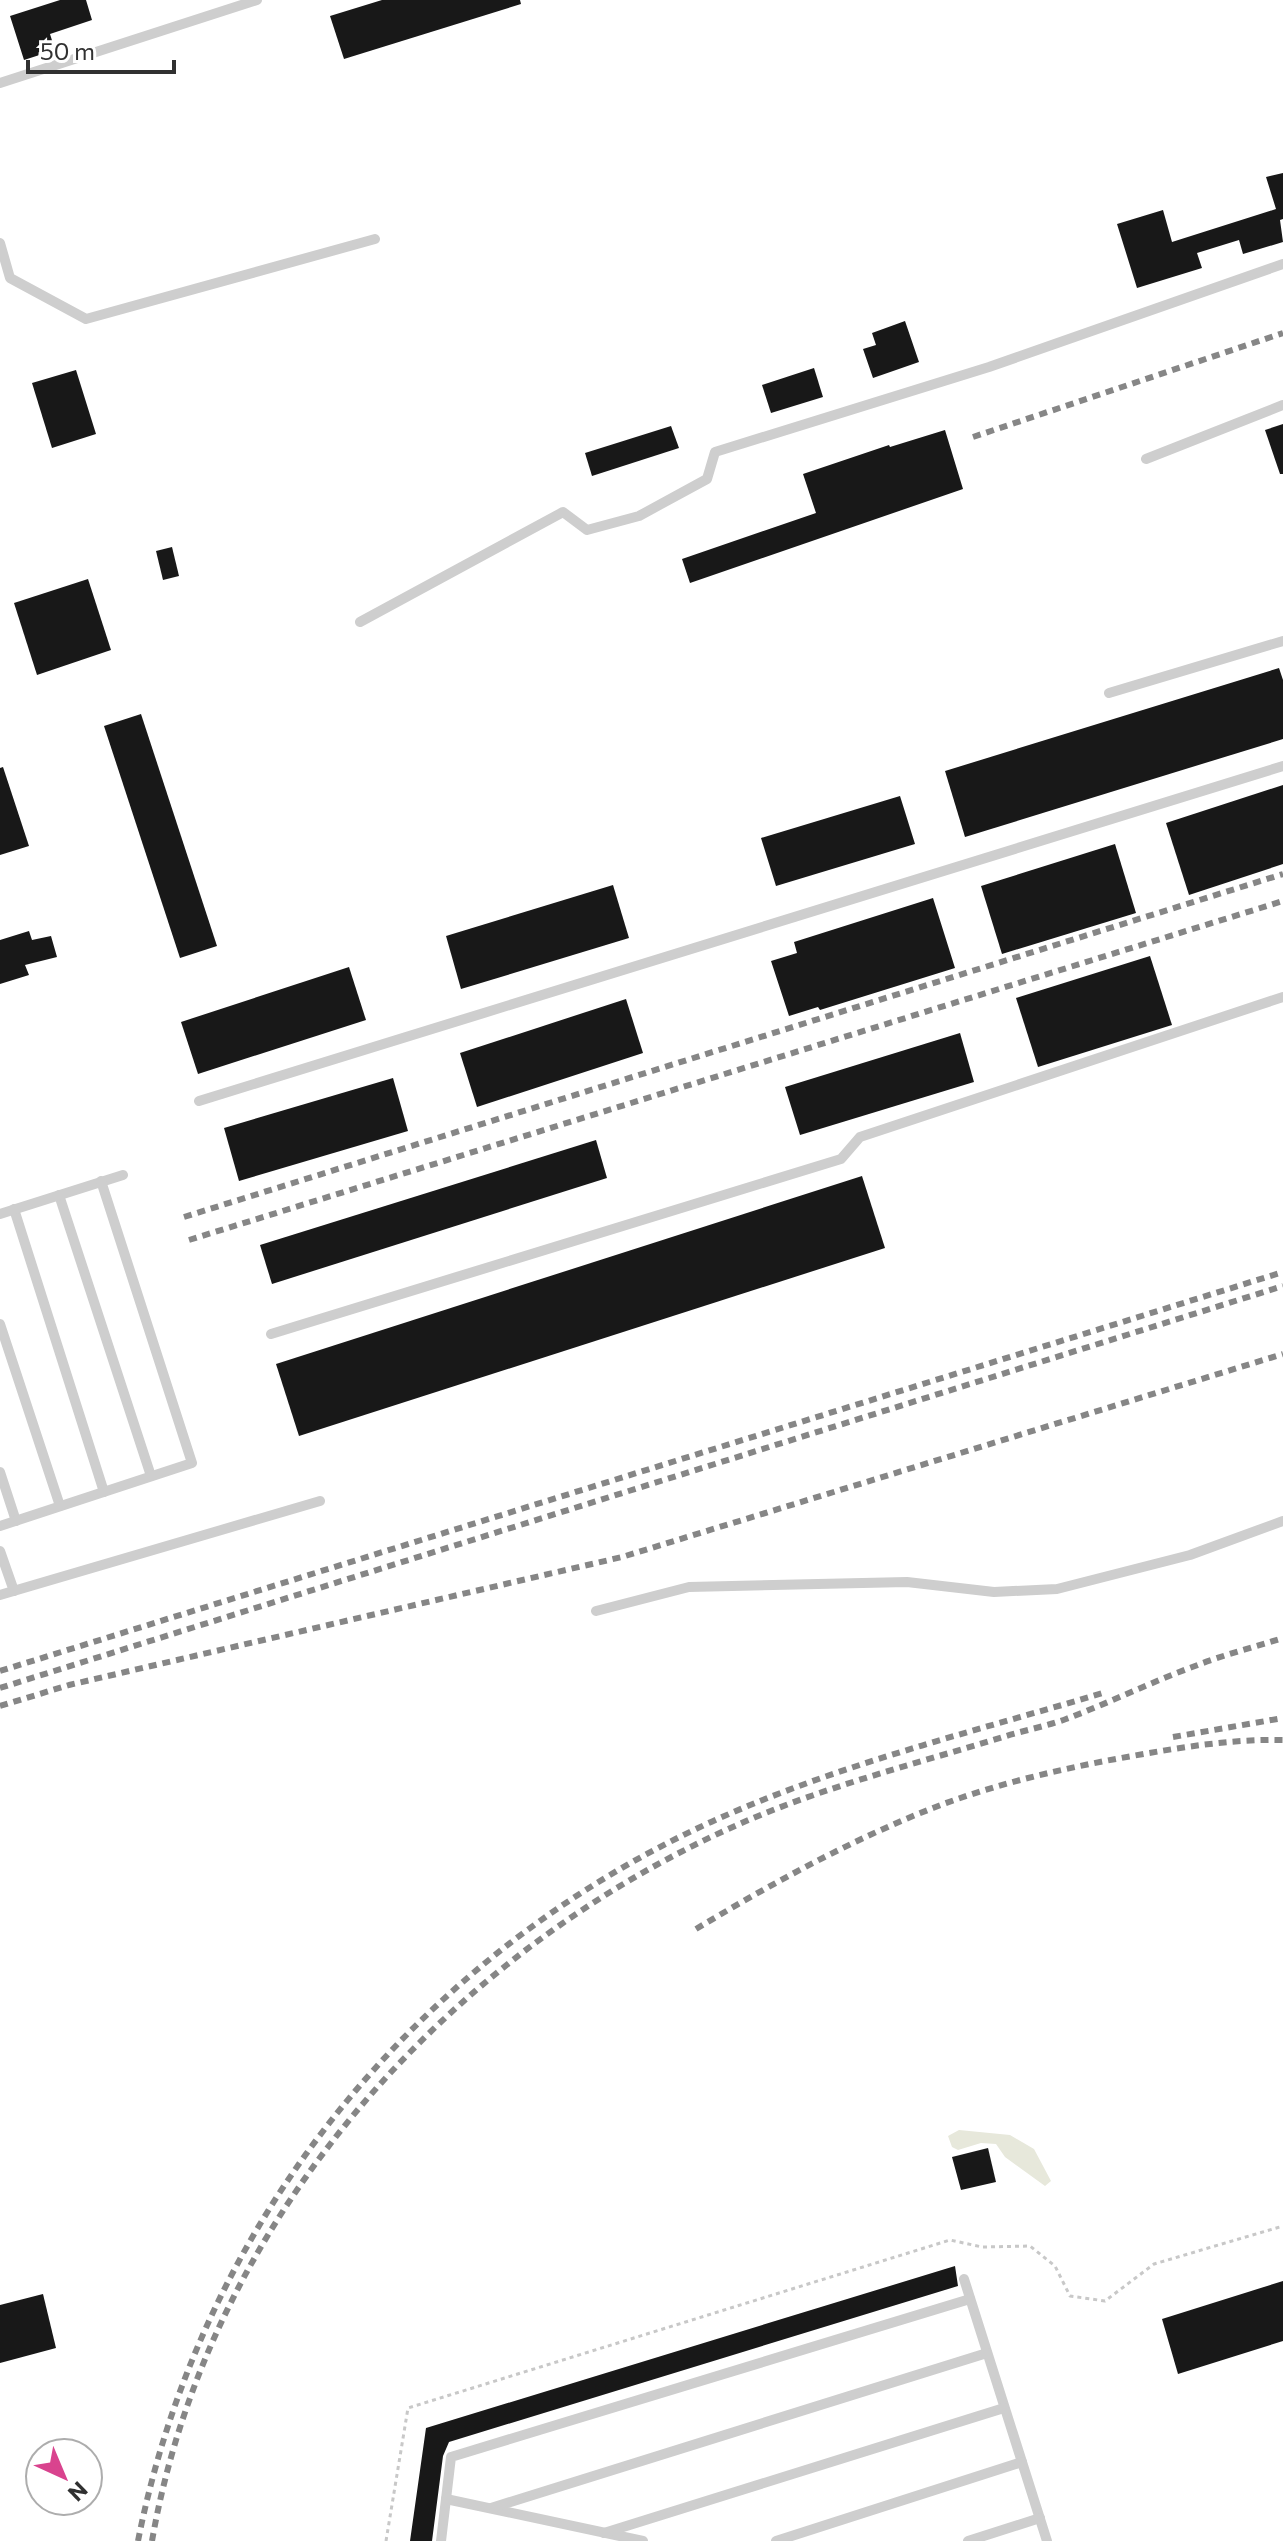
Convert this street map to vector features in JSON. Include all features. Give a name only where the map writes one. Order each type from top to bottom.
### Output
[{"type":"lane","points":[[0,83],[257,0]]},
{"type":"lane","points":[[0,243],[10,278],[86,319],[375,239]]},
{"type":"lane","points":[[360,622],[563,512],[587,530],[639,516],[707,479],[715,452],[989,367],[1283,264]]},
{"type":"lane","points":[[1146,459],[1283,405]]},
{"type":"lane","points":[[1109,693],[1283,641]]},
{"type":"lane","points":[[199,1101],[1283,766]]},
{"type":"lane","points":[[271,1334],[841,1159],[860,1137],[1283,997]]},
{"type":"lane","points":[[0,1214],[123,1175]]},
{"type":"lane","points":[[0,1526],[192,1463],[101,1181]]},
{"type":"lane","points":[[59,1195],[151,1476]]},
{"type":"lane","points":[[14,1209],[104,1492]]},
{"type":"lane","points":[[0,1324],[60,1506]]},
{"type":"lane","points":[[0,1472],[16,1521]]},
{"type":"lane","points":[[0,1595],[320,1501]]},
{"type":"lane","points":[[596,1611],[689,1587],[907,1582],[994,1592],[1057,1589],[1190,1555],[1283,1521]]},
{"type":"lane","points":[[0,1551],[14,1591]]},
{"type":"lane","points":[[964,2279],[1047,2541]]},
{"type":"lane","points":[[441,2541],[451,2457],[970,2299]]},
{"type":"lane","points":[[491,2508],[987,2353]]},
{"type":"lane","points":[[604,2533],[1004,2408]]},
{"type":"lane","points":[[776,2541],[1022,2462]]},
{"type":"lane","points":[[446,2499],[643,2541]]},
{"type":"lane","points":[[968,2541],[1040,2518]]},
{"type":"lane","points":[[615,2541],[627,2538]]},
{"type":"path","points":[[386,2541],[408,2408],[950,2240],[982,2247],[1030,2246],[1055,2266],[1070,2296],[1105,2301],[1154,2264],[1283,2226]]},
{"type":"shaded area","points":[[959,2130],[1010,2135],[1034,2149],[1051,2181],[1045,2186],[1005,2157],[996,2144],[981,2143],[958,2150],[952,2147],[948,2136]]},
{"type":"building","points":[[60,0],[86,0],[92,20],[50,34],[55,50],[24,60],[10,16]]},
{"type":"building","points":[[382,0],[520,0],[521,4],[344,59],[330,16]]},
{"type":"building","points":[[1283,173],[1283,219],[1280,220],[1283,242],[1243,254],[1239,240],[1197,253],[1202,268],[1137,288],[1117,224],[1163,210],[1172,242],[1276,209],[1266,177]]},
{"type":"building","points":[[905,321],[919,362],[873,378],[863,349],[876,345],[872,333]]},
{"type":"building","points":[[814,368],[823,397],[771,413],[762,385]]},
{"type":"building","points":[[76,370],[96,434],[52,448],[32,383]]},
{"type":"building","points":[[1283,424],[1283,474],[1280,474],[1265,430]]},
{"type":"building","points":[[671,426],[679,448],[592,476],[585,453]]},
{"type":"building","points":[[945,430],[963,489],[690,583],[682,559],[816,513],[803,474]]},
{"type":"building","points":[[172,547],[179,576],[163,580],[156,551]]},
{"type":"building","points":[[88,579],[111,650],[37,675],[14,603]]},
{"type":"building","points":[[1279,668],[1283,680],[1283,739],[965,837],[945,771]]},
{"type":"building","points":[[141,714],[217,946],[180,958],[104,726]]},
{"type":"building","points":[[3,767],[29,846],[0,855],[0,768]]},
{"type":"building","points":[[1283,785],[1283,864],[1189,895],[1166,823]]},
{"type":"building","points":[[900,796],[915,844],[776,886],[761,838]]},
{"type":"building","points":[[1115,844],[1136,913],[1002,954],[981,886]]},
{"type":"building","points":[[613,885],[629,938],[461,989],[446,936]]},
{"type":"building","points":[[933,898],[955,968],[820,1010],[818,1007],[789,1016],[771,961],[797,953],[794,942]]},
{"type":"building","points":[[29,931],[32,940],[51,936],[57,957],[25,965],[29,975],[0,984],[0,940]]},
{"type":"building","points":[[1150,956],[1172,1025],[1038,1067],[1016,998]]},
{"type":"building","points":[[349,967],[366,1020],[198,1074],[181,1022]]},
{"type":"building","points":[[626,999],[643,1053],[477,1107],[460,1053]]},
{"type":"building","points":[[960,1033],[974,1082],[800,1135],[785,1087]]},
{"type":"building","points":[[393,1078],[408,1131],[239,1181],[224,1128]]},
{"type":"building","points":[[596,1140],[607,1178],[272,1284],[260,1245]]},
{"type":"building","points":[[862,1176],[885,1248],[299,1436],[276,1364]]},
{"type":"building","points":[[988,2148],[996,2182],[961,2190],[952,2157]]},
{"type":"building","points":[[955,2266],[958,2286],[449,2442],[443,2456],[432,2541],[410,2541],[426,2428]]},
{"type":"building","points":[[1283,2281],[1283,2341],[1178,2374],[1162,2319]]},
{"type":"building","points":[[43,2294],[56,2348],[0,2363],[0,2305]]},
{"type":"railway","points":[[973,437],[1283,333]]},
{"type":"railway","points":[[184,1217],[1283,874]]},
{"type":"railway","points":[[189,1240],[1283,901]]},
{"type":"railway","points":[[0,1671],[1283,1272]]},
{"type":"railway","points":[[0,1688],[1283,1286]]},
{"type":"railway","points":[[0,1706],[69,1685],[622,1557],[1283,1354]]},
{"type":"railway","points":[[152,2541],[182,2421],[229,2306],[290,2200],[365,2101],[452,2012],[548,1934],[652,1867],[763,1814],[853,1782],[1059,1721],[1206,1662],[1283,1638]]},
{"type":"railway","points":[[138,2541],[169,2424],[213,2313],[269,2209],[338,2112],[417,2024],[506,1946],[605,1878],[711,1822],[855,1766],[1103,1693]]},
{"type":"railway","points":[[1173,1737],[1283,1718]]},
{"type":"railway","points":[[696,1929],[842,1848],[933,1808],[982,1791],[1056,1771],[1151,1753],[1226,1742],[1283,1740]]}]
